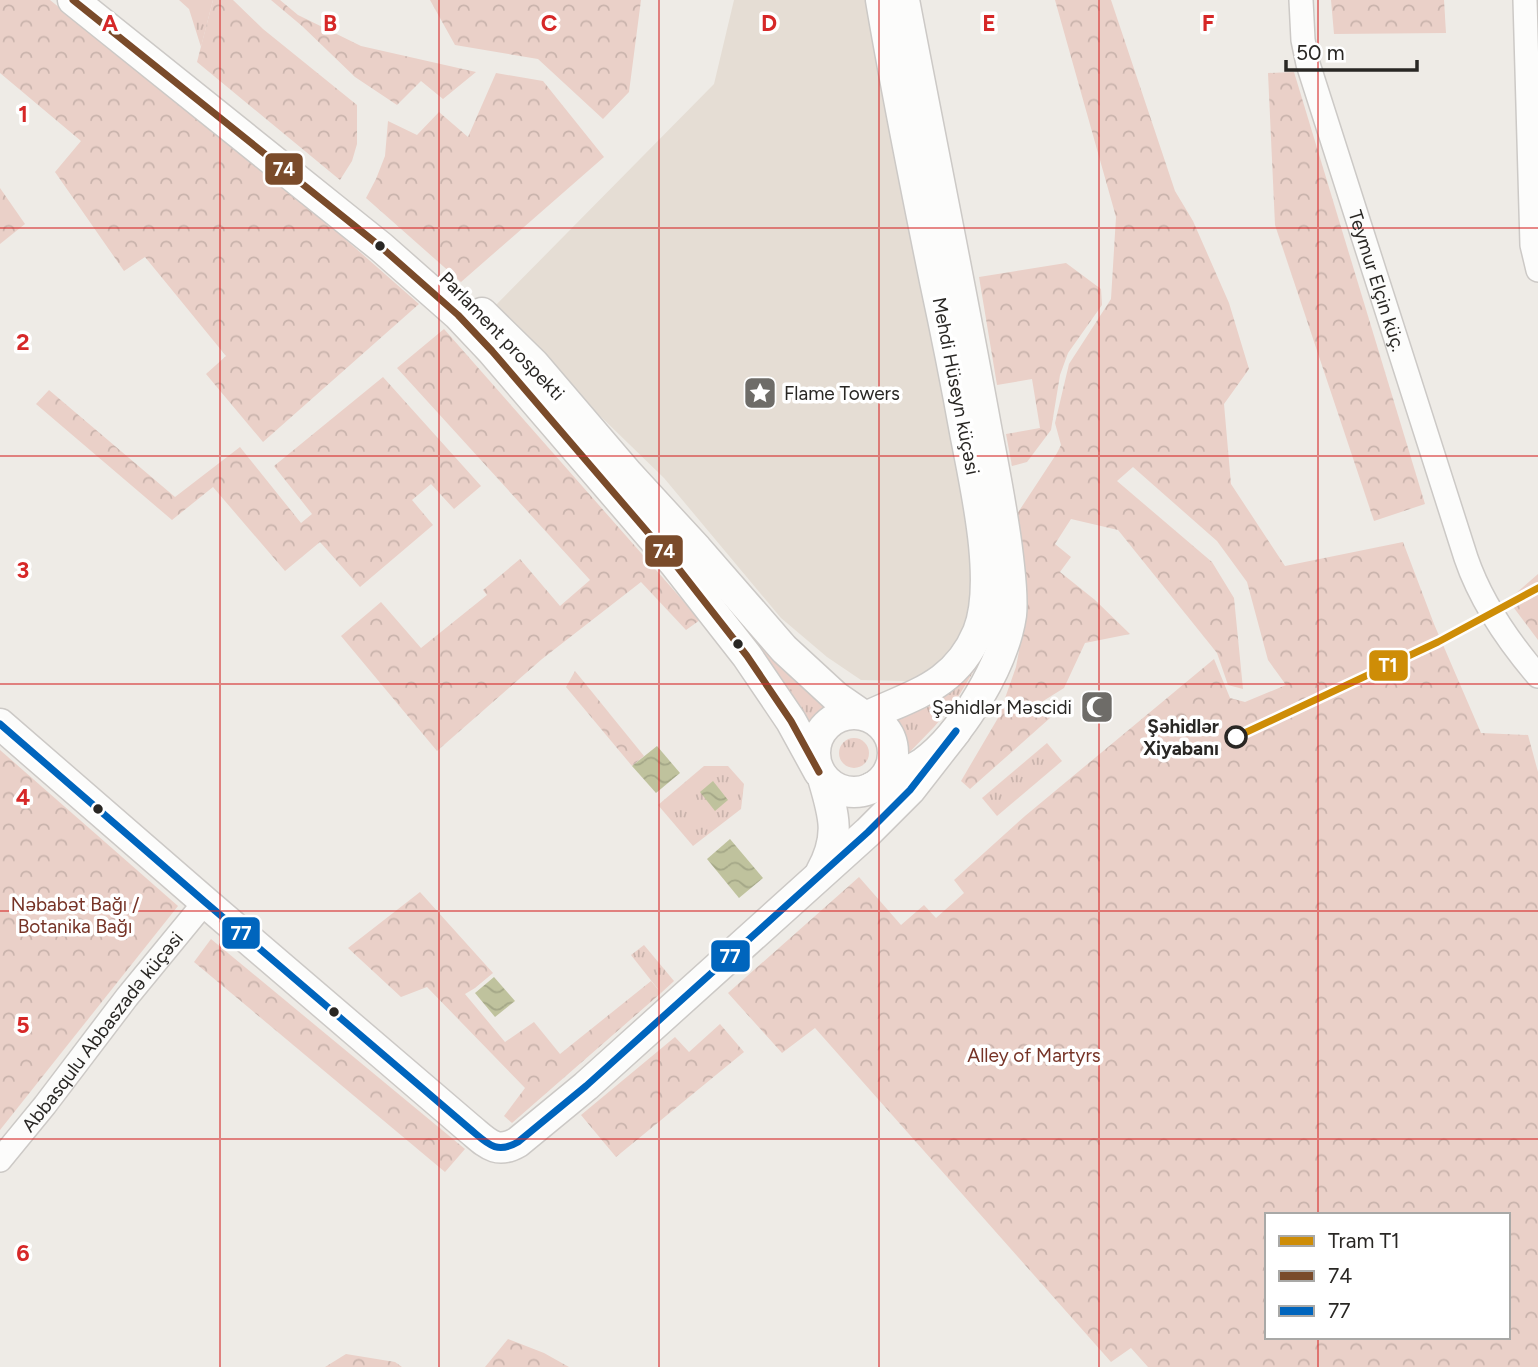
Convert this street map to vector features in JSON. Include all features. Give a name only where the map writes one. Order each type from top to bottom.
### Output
[{"type":"main road","name":"Parlament prospekti","points":[[74,0],[381,247],[458,315],[675,564],[747,656],[791,721],[821,775]]},
{"type":"main road","name":"Parlament prospekti","points":[[103,0],[436,269],[534,364],[783,649],[828,690],[864,715]]},
{"type":"main road","name":"Mehdi Hüseyn küçəsi","points":[[864,715],[914,696],[939,682],[963,658],[979,629],[986,575],[973,474],[896,89],[881,0]]},
{"type":"main road","name":"Mehdi Hüseyn küçəsi","points":[[205,902],[470,1129],[493,1147],[500,1149],[518,1142],[586,1086],[869,832],[910,790],[957,731],[991,673],[1003,644],[1011,615],[1011,581],[1006,537],[972,350],[904,0]]},
{"type":"main road","points":[[817,878],[831,852],[834,831],[832,809],[815,763],[815,743],[819,734],[832,720],[851,713],[879,722],[893,748],[885,775],[884,805],[869,832]]},
{"type":"main road","points":[[0,724],[205,902]]},
{"type":"main road","name":"Mehdi Hüseyn küçəsi","points":[[885,775],[920,765],[957,731]]},
{"type":"main road","points":[[821,775],[832,786],[841,790],[861,792],[885,775]]},
{"type":"street","name":"Teymur Elçin küç.","points":[[1301,0],[1304,52],[1468,565],[1503,631],[1538,676]]},
{"type":"street","points":[[1525,0],[1532,245],[1538,270]]},
{"type":"street","name":"Abbasqulu Abbaszadə küçəsi","points":[[0,1160],[205,902]]},
{"type":"shaded area","name":"Flame Towers","points":[[734,0],[871,0],[969,529],[974,591],[969,617],[958,646],[935,668],[907,681],[861,680],[827,657],[781,618],[664,478],[491,310],[714,84]]},
{"type":"green space","points":[[0,0],[50,0],[319,216],[419,304],[263,442],[206,374],[226,356],[145,257],[124,271],[55,172],[81,141],[0,73]]},
{"type":"green space","points":[[179,0],[213,0],[201,47],[189,9]]},
{"type":"green space","points":[[213,0],[233,0],[263,29],[357,105],[357,144],[352,161],[340,180],[197,62]]},
{"type":"green space","points":[[271,0],[280,0],[298,15],[361,46],[476,72],[443,99],[421,81],[397,105],[355,77]]},
{"type":"green space","points":[[430,0],[641,0],[629,92],[603,119],[538,59],[455,45]]},
{"type":"green space","name":"Alley of Martyrs","points":[[1055,0],[1111,0],[1175,191],[1193,221],[1229,303],[1249,369],[1224,404],[1231,484],[1285,566],[1403,542],[1434,624],[1481,733],[1528,735],[1538,772],[1538,1367],[1148,1367],[1131,1348],[1111,1362],[815,1028],[782,1053],[728,993],[859,877],[901,925],[924,905],[936,918],[964,893],[954,880],[1025,816],[1214,659],[1230,698],[1245,702],[1286,685],[1268,660],[1247,582],[1217,541],[1133,467],[1117,481],[1212,562],[1234,598],[1243,689],[1228,685],[1217,653],[1118,530],[1071,519],[1055,544],[1071,557],[1060,572],[1095,600],[1130,634],[1085,643],[1064,688],[1040,703],[1050,718],[970,789],[961,781],[998,718],[1016,667],[1027,608],[1017,514],[1061,445],[1055,423],[1069,364],[1111,299],[1116,217]]},
{"type":"green space","points":[[1331,0],[1444,0],[1446,33],[1334,34]]},
{"type":"green space","points":[[1294,72],[1425,504],[1374,521],[1275,225],[1268,73]]},
{"type":"green space","points":[[496,73],[543,81],[604,157],[461,282],[366,198],[385,156],[388,121],[417,135],[439,112],[468,137]]},
{"type":"green space","points":[[0,188],[25,224],[0,244]]},
{"type":"green space","points":[[1066,263],[1101,289],[1102,305],[1068,353],[1060,375],[1051,430],[1027,462],[1012,466],[1006,434],[1040,428],[1032,379],[997,385],[979,277]]},
{"type":"green space","points":[[444,329],[700,620],[686,630],[641,582],[542,659],[437,751],[341,636],[381,602],[421,648],[487,595],[483,590],[520,559],[560,606],[590,580],[397,368]]},
{"type":"green space","points":[[383,377],[481,486],[454,509],[431,484],[412,500],[433,525],[360,587],[320,542],[285,571],[213,487],[172,520],[36,404],[49,390],[175,497],[240,447],[301,523],[312,514],[274,466]]},
{"type":"green space","points":[[1538,574],[1538,640],[1508,600]]},
{"type":"green space","points":[[733,617],[837,706],[829,710],[812,730]]},
{"type":"green space","points":[[981,659],[955,702],[901,761],[898,738],[887,719],[915,712],[935,703],[959,683]]},
{"type":"green space","points":[[575,671],[644,756],[632,766],[566,687]]},
{"type":"green space","points":[[854,738],[865,742],[869,753],[865,764],[854,768],[843,764],[839,753],[843,742]]},
{"type":"green space","points":[[1047,743],[1062,761],[997,816],[982,798]]},
{"type":"green space","name":"Nəbabət Bağı / Botanika Bağı","points":[[0,750],[178,906],[0,1130]]},
{"type":"green space","points":[[704,766],[728,766],[744,784],[741,809],[693,846],[658,805]]},
{"type":"green space","points":[[420,892],[493,973],[465,994],[505,1042],[534,1022],[560,1054],[651,981],[661,993],[512,1123],[504,1116],[525,1088],[427,987],[401,997],[348,948]]},
{"type":"green space","points":[[211,939],[465,1149],[445,1172],[194,962]]},
{"type":"green space","points":[[644,945],[674,981],[661,993],[631,955]]},
{"type":"green space","points":[[720,1024],[744,1052],[616,1157],[581,1115],[675,1037],[689,1052]]},
{"type":"green space","points":[[508,1339],[544,1353],[569,1367],[485,1367]]},
{"type":"green space","points":[[346,1354],[395,1362],[402,1367],[325,1367]]},
{"type":"water","points":[[657,746],[680,773],[656,793],[632,766]]},
{"type":"water","points":[[713,781],[728,800],[715,811],[700,792]]},
{"type":"water","points":[[730,839],[763,878],[739,898],[707,859]]},
{"type":"water","points":[[494,977],[515,1001],[495,1017],[475,993]]},
{"type":"tram line","name":"T1","points":[[1236,737],[1438,642],[1538,588]]},
{"type":"transit line","name":"74","points":[[73,0],[381,247],[458,315],[675,564],[747,656],[791,721],[819,772]]},
{"type":"transit line","name":"77","points":[[0,724],[476,1134],[492,1146],[498,1147],[518,1142],[586,1086],[868,832],[910,790],[956,731]]},
{"type":"place","name":"Flame Towers","points":[[760,393]]},
{"type":"place","name":"Şəhidlər Məscidi","points":[[1097,707]]},
{"type":"place","name":"Şəhidlər Xiyabanı","points":[[1236,737]]}]
